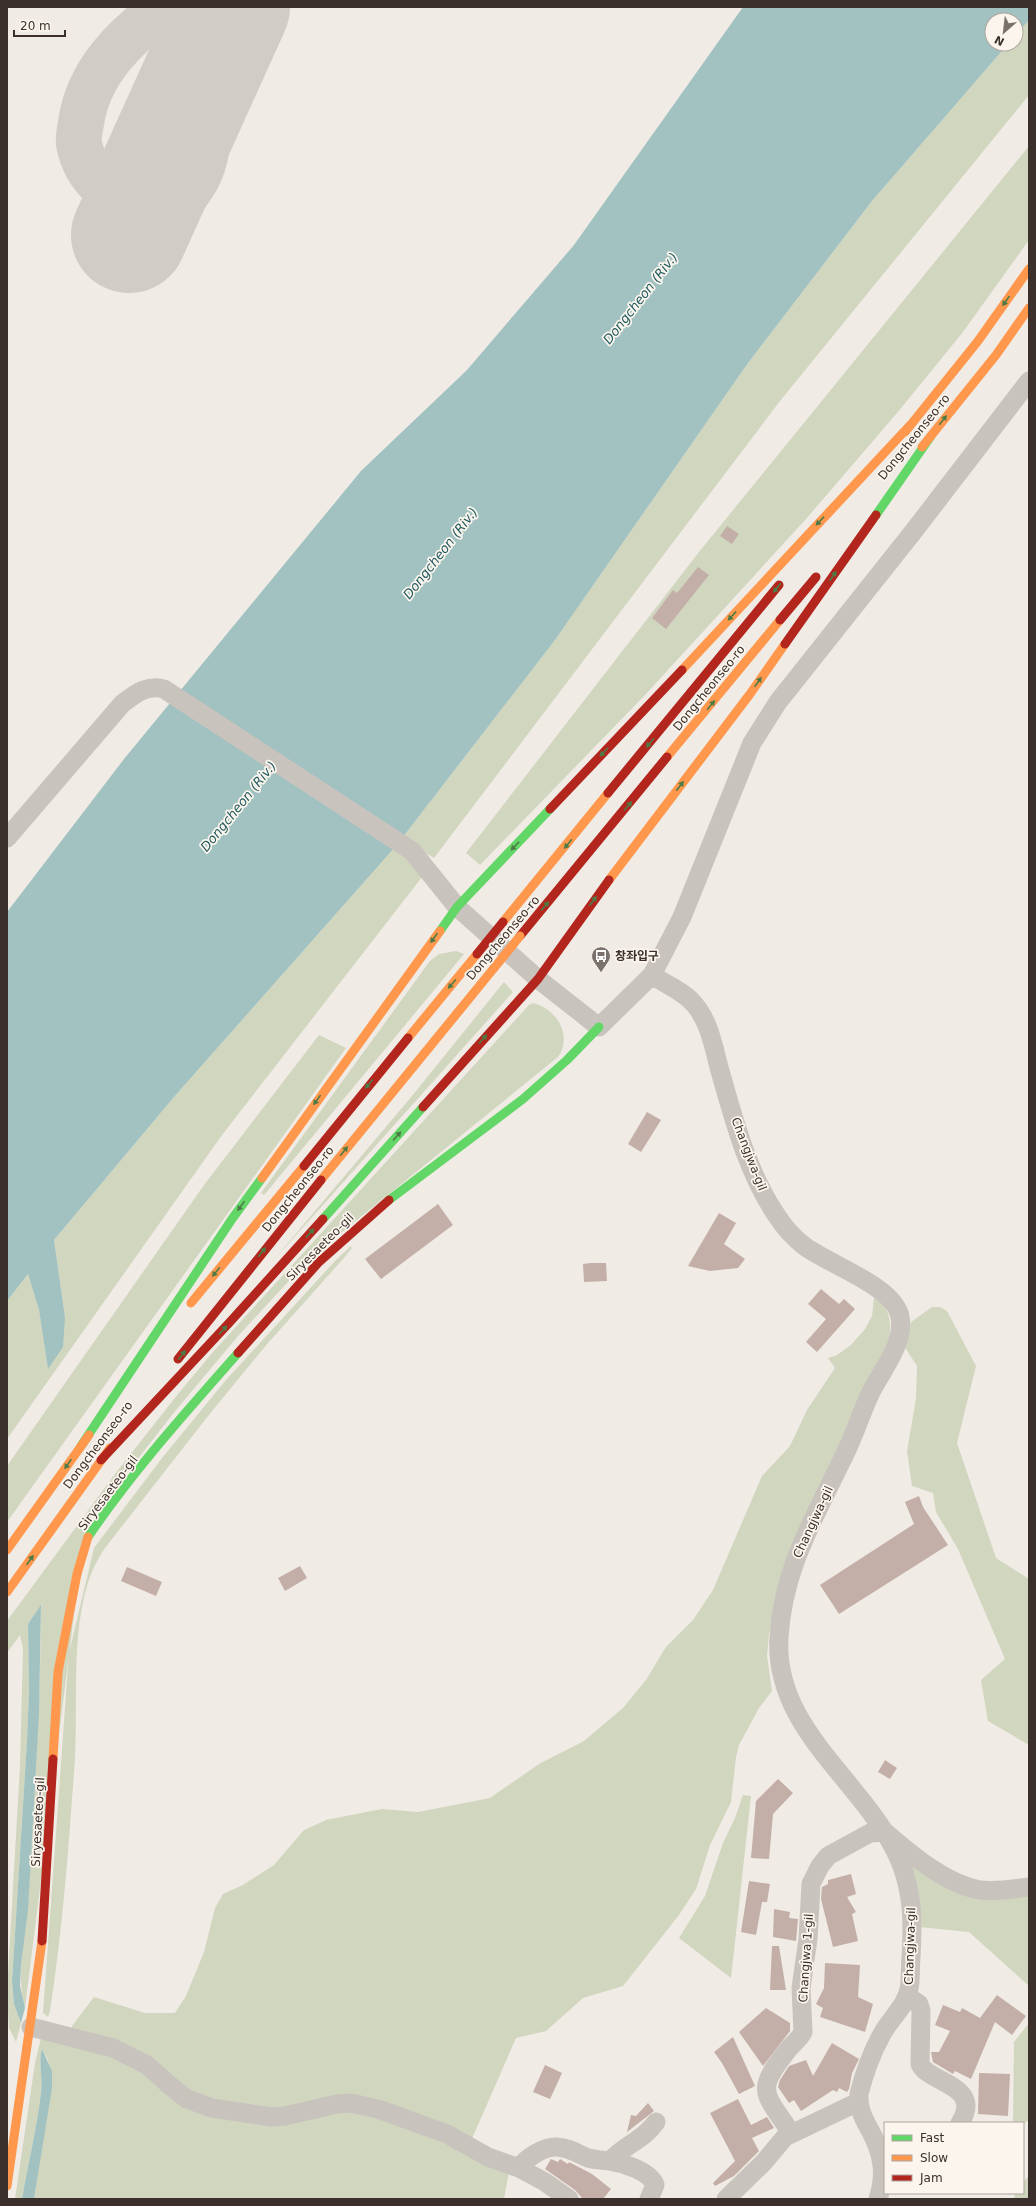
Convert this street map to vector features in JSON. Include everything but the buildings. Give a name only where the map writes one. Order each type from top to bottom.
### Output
[{"type":"main road","name":"Dongcheonseo-ro","points":[[814,542],[978,341],[1029,269]]},
{"type":"main road","name":"Dongcheonseo-ro","points":[[850,535],[996,354],[1029,308]]},
{"type":"main road","points":[[81,1446],[232,1219],[457,907],[658,696],[914,421]]},
{"type":"main road","points":[[101,1460],[229,1322],[538,979],[584,913],[750,694],[931,436]]},
{"type":"main road","name":"Dongcheonseo-ro","points":[[173,1366],[290,1217],[820,572]]},
{"type":"main road","name":"Dongcheonseo-ro","points":[[186,1310],[785,579]]},
{"type":"main road","name":"Siryesaeteo-gil","points":[[7,2186],[42,1949],[58,1672],[81,1555],[92,1530],[183,1416],[318,1263],[377,1209],[523,1099],[567,1060],[599,1027]]},
{"type":"main road","name":"Dongcheonseo-ro","points":[[7,1550],[81,1446],[167,1335]]},
{"type":"main road","name":"Dongcheonseo-ro","points":[[7,1592],[101,1460],[163,1379]]},
{"type":"street","points":[[7,838],[122,704],[144,689],[151,687],[164,689],[400,842],[422,861],[457,907],[538,979],[599,1027],[652,975],[682,917],[752,743],[778,702],[913,532],[1029,381]]},
{"type":"street","name":"Changjwa-gil","points":[[652,975],[686,996],[700,1012],[710,1034],[734,1118],[756,1177],[777,1216],[802,1245],[884,1292],[896,1304],[900,1317],[900,1330],[896,1343],[871,1392],[843,1459],[797,1553],[785,1600],[779,1648],[782,1678],[793,1706],[838,1773],[885,1832],[905,1873],[912,1904],[910,1986],[907,1996],[886,2027],[875,2048],[862,2085],[858,2102]]},
{"type":"street","points":[[885,1832],[938,1872],[965,1885],[993,1891],[1029,1887]]},
{"type":"street","name":"Changjwa 1-gil","points":[[791,2133],[770,2102],[765,2089],[766,2084],[775,2068],[803,2032],[801,1988],[808,1939],[811,1884],[820,1866],[828,1856],[870,1834],[885,1832]]},
{"type":"street","points":[[907,1996],[919,2004],[921,2011],[920,2064],[924,2070],[944,2080],[959,2091],[963,2097],[965,2111],[960,2122]]},
{"type":"street","points":[[31,2027],[99,2043],[128,2054],[147,2065],[178,2092],[206,2106],[271,2117],[285,2116],[337,2104],[351,2103],[364,2105],[448,2134],[497,2160],[519,2168],[545,2182],[569,2199]]},
{"type":"street","points":[[726,2199],[764,2162],[780,2142],[791,2133],[858,2102],[862,2117],[879,2150],[884,2166],[878,2199]]},
{"type":"street","points":[[610,2161],[620,2151],[645,2136],[656,2122]]},
{"type":"street","points":[[519,2168],[528,2159],[557,2147],[574,2151],[589,2158],[610,2161],[632,2168],[653,2180],[654,2190],[649,2199]]},
{"type":"green space","points":[[1029,20],[1029,95],[780,401],[434,858],[419,849],[422,877],[222,1135],[7,1439],[7,1301],[28,1274],[39,1310],[48,1368],[65,1317],[54,1240],[174,1097],[396,846],[555,640],[748,363],[872,201],[1001,52],[1024,52],[1024,26]]},
{"type":"green space","points":[[1029,146],[1029,240],[963,332],[897,413],[806,519],[645,695],[480,865],[466,853],[699,552]]},
{"type":"green space","points":[[456,951],[464,954],[264,1195],[261,1193],[430,961],[439,954]]},
{"type":"green space","points":[[504,982],[513,992],[272,1262],[412,1096]]},
{"type":"green space","points":[[533,1003],[542,1006],[549,1011],[560,1024],[564,1041],[558,1057],[310,1258],[238,1336],[176,1410],[85,1526],[25,2008],[22,1995],[21,1968],[28,1902],[40,1680],[41,1606],[28,1624],[29,1691],[27,1741],[12,1981],[14,2004],[21,2023],[16,2042],[9,2028],[7,1992],[20,1766],[23,1649],[20,1635],[7,1653],[7,1621],[115,1474],[213,1352],[529,1005]]},
{"type":"green space","points":[[319,1035],[346,1048],[7,1522],[7,1466],[204,1185]]},
{"type":"green space","points":[[351,1246],[352,1248],[343,1259],[268,1343],[208,1416],[105,1548],[93,1570],[85,1594],[77,1649],[75,1758],[68,1853],[59,1948],[48,2017],[43,2013],[69,1653],[94,1548],[162,1458],[226,1380],[335,1261]]},
{"type":"green space","points":[[874,1298],[884,1305],[887,1310],[890,1321],[889,1339],[848,1430],[790,1549],[769,1634],[767,1656],[772,1691],[759,1708],[739,1745],[736,1757],[731,1802],[710,1845],[696,1889],[679,1915],[623,1986],[583,1998],[546,2031],[516,2038],[471,2141],[381,2106],[285,2112],[204,2098],[72,2031],[72,2026],[94,1997],[145,2013],[175,2013],[186,1996],[204,1952],[215,1908],[223,1894],[243,1885],[274,1865],[304,1830],[326,1820],[382,1809],[418,1812],[490,1798],[539,1764],[584,1741],[623,1708],[646,1680],[666,1647],[693,1620],[713,1590],[762,1476],[790,1446],[807,1410],[835,1368],[828,1358],[837,1355],[851,1345],[865,1329],[872,1316]]},
{"type":"green space","points":[[932,1307],[940,1307],[947,1311],[976,1366],[957,1443],[996,1558],[1029,1579],[1029,1745],[988,1721],[981,1680],[1005,1659],[958,1549],[936,1512],[933,1493],[912,1486],[907,1451],[916,1399],[917,1366],[904,1346],[911,1322]]},
{"type":"green space","points":[[743,1795],[751,1796],[731,1978],[679,1938],[705,1896],[723,1843],[735,1818]]},
{"type":"green space","points":[[910,1859],[938,1879],[1029,1893],[1029,1986],[969,1932],[919,1927]]},
{"type":"green space","points":[[1029,2023],[1029,2120],[1024,2123],[1024,2122],[1013,2122],[1014,2042]]},
{"type":"green space","points":[[41,2038],[123,2059],[195,2108],[324,2110],[377,2113],[509,2172],[504,2199],[34,2199],[52,2079],[48,2060],[42,2049],[40,2060],[41,2092],[35,2132],[22,2199],[15,2199],[35,2063]]},
{"type":"green space","points":[[1029,2176],[1029,2199],[1014,2199],[1015,2194],[1024,2194],[1024,2181]]},
{"type":"water","name":"Dongcheon (Riv.)","points":[[743,7],[1029,7],[1029,20],[1024,26],[1024,12],[984,12],[984,52],[1001,52],[872,201],[748,363],[555,640],[396,846],[174,1097],[54,1240],[65,1317],[63,1347],[48,1369],[39,1310],[28,1274],[7,1301],[7,912],[124,759],[361,471],[467,370],[574,245]]},
{"type":"water","points":[[41,1605],[39,1714],[28,1910],[21,1965],[20,1986],[25,2008],[21,2023],[14,2004],[12,1981],[27,1741],[29,1691],[28,1624]]},
{"type":"water","points":[[42,2049],[52,2071],[52,2088],[34,2199],[22,2199],[39,2105],[41,2086],[40,2059]]},
{"type":"taxiway","points":[[166,7],[123,43],[100,71],[85,105],[79,139],[82,156],[88,168],[105,189],[127,204],[139,209],[152,211],[163,211],[179,202],[194,183],[202,168],[207,146],[214,79],[233,7]]},
{"type":"runway","points":[[129,235],[232,7]]},
{"type":"traffic: fast","points":[[876,515],[931,436]]},
{"type":"traffic: fast","points":[[440,931],[457,907],[550,809]]},
{"type":"traffic: fast","points":[[389,1200],[523,1099],[567,1060],[599,1027]]},
{"type":"traffic: fast","points":[[323,1219],[423,1107]]},
{"type":"traffic: fast","points":[[81,1446],[232,1219],[262,1178]]},
{"type":"traffic: fast","points":[[88,1537],[141,1466],[238,1353]]},
{"type":"traffic: slow","points":[[905,432],[978,341],[1029,269]]},
{"type":"traffic: slow","points":[[922,447],[996,355],[1029,308]]},
{"type":"traffic: slow","points":[[682,670],[914,421]]},
{"type":"traffic: slow","points":[[667,757],[780,620]]},
{"type":"traffic: slow","points":[[609,880],[750,694],[785,644]]},
{"type":"traffic: slow","points":[[503,922],[608,793]]},
{"type":"traffic: slow","points":[[262,1178],[440,931]]},
{"type":"traffic: slow","points":[[494,968],[520,936]]},
{"type":"traffic: slow","points":[[408,1038],[477,954]]},
{"type":"traffic: slow","points":[[321,1180],[494,968]]},
{"type":"traffic: slow","points":[[191,1303],[304,1166]]},
{"type":"traffic: slow","points":[[7,1550],[89,1435]]},
{"type":"traffic: slow","points":[[7,1592],[110,1448]]},
{"type":"traffic: slow","points":[[53,1759],[58,1672],[77,1574],[88,1537]]},
{"type":"traffic: slow","points":[[7,2186],[42,1941]]},
{"type":"traffic: jam","points":[[785,644],[876,515]]},
{"type":"traffic: jam","points":[[780,620],[816,577]]},
{"type":"traffic: jam","points":[[608,793],[779,585]]},
{"type":"traffic: jam","points":[[550,809],[682,670]]},
{"type":"traffic: jam","points":[[520,936],[667,757]]},
{"type":"traffic: jam","points":[[423,1107],[538,979],[609,880]]},
{"type":"traffic: jam","points":[[477,954],[503,922]]},
{"type":"traffic: jam","points":[[304,1166],[408,1038]]},
{"type":"traffic: jam","points":[[178,1359],[321,1180]]},
{"type":"traffic: jam","points":[[238,1353],[318,1263],[389,1200]]},
{"type":"traffic: jam","points":[[101,1460],[229,1323],[323,1219]]},
{"type":"traffic: jam","points":[[42,1941],[53,1759]]},
{"type":"place","name":"창좌입구","points":[[601,973]]}]
